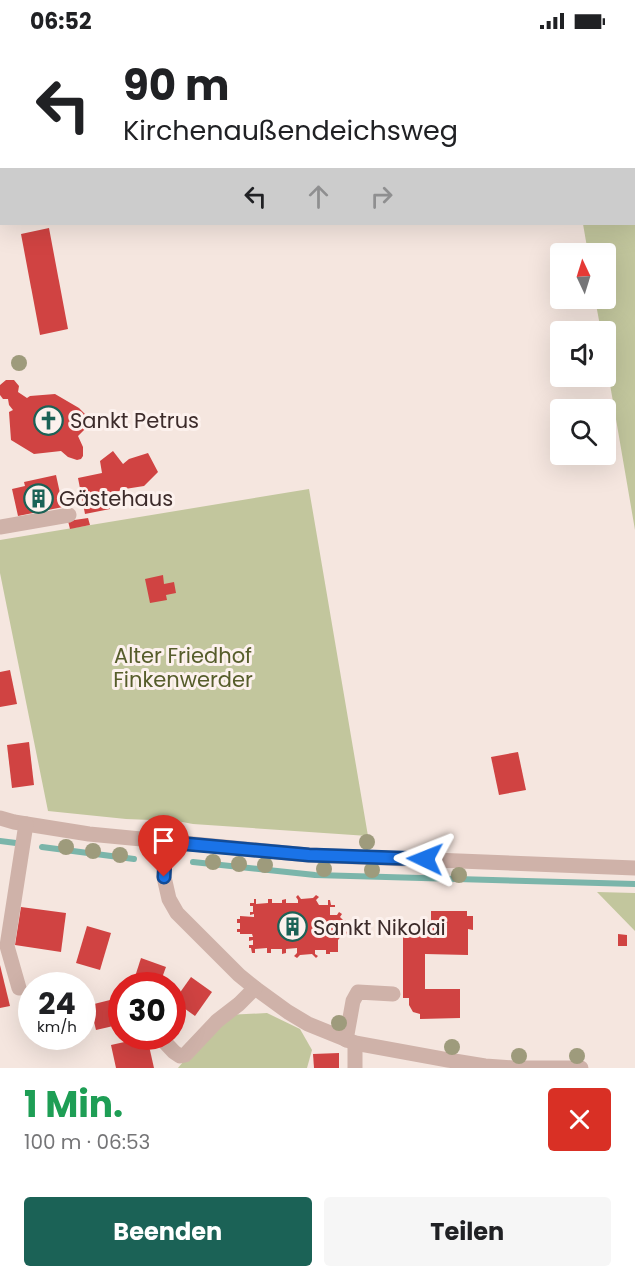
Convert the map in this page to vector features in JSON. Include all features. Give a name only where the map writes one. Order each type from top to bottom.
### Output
[{"type":"street","points":[[0,527],[69,515]]},
{"type":"street","points":[[0,818],[89,834],[309,855],[635,868]]},
{"type":"street","points":[[18,981],[7,945],[26,824]]},
{"type":"street","points":[[166,842],[164,877],[169,899],[177,913],[239,975],[308,1024],[351,1041],[485,1067],[580,1068]]},
{"type":"street","points":[[172,1050],[180,1056],[185,1055],[217,1021],[255,988]]},
{"type":"street","points":[[355,1068],[351,1041],[353,1001],[358,992],[393,994]]},
{"type":"green space","points":[[583,225],[635,225],[635,530],[616,419],[616,399],[613,399],[610,387],[616,387],[616,321],[599,321],[597,309],[616,309],[616,243],[586,243]]},
{"type":"green space","name":"Alter Friedhof Finkenwerder","points":[[309,489],[368,836],[126,819],[48,811],[0,573],[0,540]]},
{"type":"green space","points":[[597,892],[635,893],[635,931]]},
{"type":"green space","points":[[267,1013],[300,1029],[312,1050],[307,1068],[178,1068],[220,1018],[226,1015]]},
{"type":"building","points":[[49,228],[68,329],[40,335],[21,234]]},
{"type":"building","name":"Sankt Petrus","points":[[6,380],[14,380],[19,386],[18,392],[27,398],[55,394],[85,414],[87,427],[78,436],[83,447],[81,459],[68,457],[61,451],[34,454],[11,440],[9,412],[13,410],[8,399],[3,399],[0,395],[0,385]]},
{"type":"building","points":[[113,451],[123,464],[129,459],[148,453],[158,472],[144,486],[107,495],[110,509],[85,514],[78,478],[102,473],[100,461]]},
{"type":"building","name":"Gästehaus","points":[[56,475],[63,507],[18,516],[12,489],[25,486],[24,482]]},
{"type":"building","points":[[88,518],[90,525],[70,529],[68,521]]},
{"type":"building","points":[[163,575],[164,584],[174,582],[176,593],[166,595],[167,600],[150,603],[145,579]]},
{"type":"building","points":[[10,670],[17,704],[0,707],[0,672]]},
{"type":"building","points":[[29,742],[34,785],[12,788],[7,745]]},
{"type":"building","points":[[518,752],[526,790],[499,795],[491,757]]},
{"type":"building","name":"Sankt Nikolai","points":[[298,895],[301,899],[313,898],[316,895],[319,897],[316,900],[319,905],[328,905],[328,900],[330,900],[331,905],[335,907],[330,907],[330,915],[337,915],[339,912],[342,914],[340,917],[346,920],[345,931],[347,932],[338,940],[338,952],[326,954],[326,950],[315,950],[318,956],[316,958],[312,954],[300,955],[297,958],[294,956],[297,948],[286,949],[286,953],[282,954],[282,949],[271,949],[271,953],[267,953],[267,948],[255,949],[255,953],[252,953],[249,945],[253,945],[253,940],[249,941],[249,937],[253,937],[252,934],[237,932],[237,929],[240,929],[240,923],[237,923],[237,919],[240,919],[240,916],[254,917],[254,914],[250,915],[250,912],[253,912],[253,906],[250,906],[250,903],[254,903],[254,899],[256,899],[256,904],[268,903],[268,899],[272,899],[272,903],[282,903],[282,900],[286,899],[286,903],[298,903],[296,897]]},
{"type":"building","points":[[21,907],[66,913],[61,952],[15,945]]},
{"type":"building","points":[[431,911],[467,911],[467,916],[473,916],[473,930],[468,929],[468,955],[425,954],[425,989],[460,989],[460,1018],[420,1019],[420,1014],[413,1012],[409,1005],[409,998],[403,998],[403,931],[418,931],[418,927],[426,927],[426,921],[431,921]]},
{"type":"building","points":[[87,926],[111,933],[100,970],[76,963]]},
{"type":"building","points":[[618,934],[627,935],[627,946],[618,946]]},
{"type":"building","points":[[141,958],[166,967],[164,972],[136,972]]},
{"type":"building","points":[[0,965],[10,1006],[0,1008]]},
{"type":"building","points":[[191,977],[212,992],[195,1016],[186,1010],[186,984]]},
{"type":"building","points":[[108,1000],[108,1027],[96,1030],[96,1004]]},
{"type":"building","points":[[112,1050],[150,1050],[154,1068],[116,1068]]},
{"type":"building","points":[[339,1053],[339,1068],[314,1068],[313,1054]]},
{"type":"waterway","points":[[0,841],[16,843]]},
{"type":"waterway","points":[[42,847],[134,859]]},
{"type":"waterway","points":[[193,862],[315,875],[635,884]]},
{"type":"place","name":"Sankt Petrus","points":[[49,420]]},
{"type":"place","name":"Gästehaus","points":[[38,498]]},
{"type":"place","name":"Sankt Nikolai","points":[[292,927]]},
{"type":"route","points":[[164,877],[166,842],[309,855],[425,859]]}]
